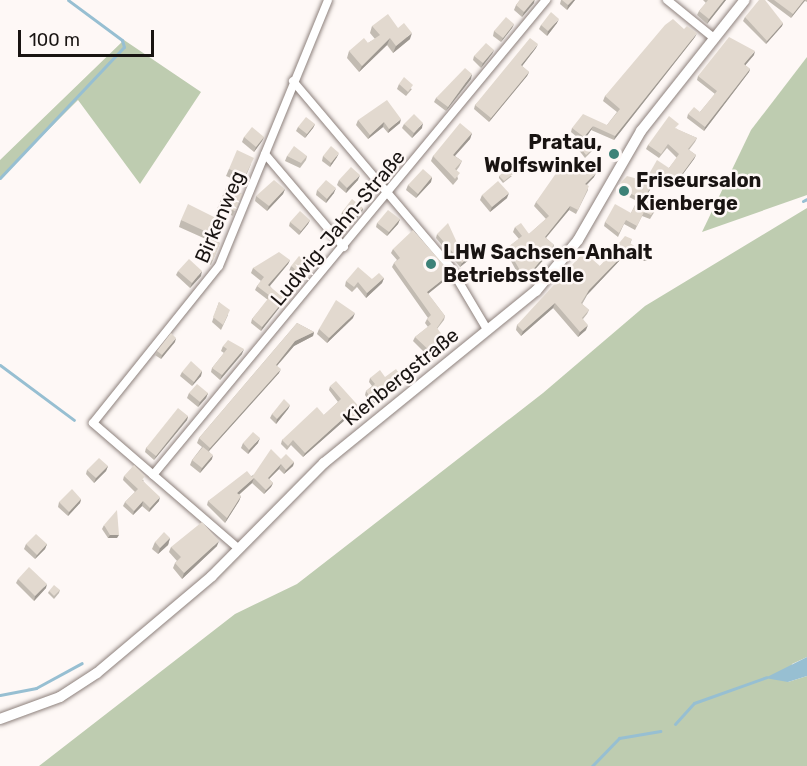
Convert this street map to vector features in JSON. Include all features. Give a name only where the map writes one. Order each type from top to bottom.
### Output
[{"type":"main road","name":"Kienbergstraße","points":[[0,717],[12,715],[60,697],[97,673],[239,549],[324,463],[488,331],[566,258],[632,144],[745,0]]},
{"type":"street","name":"Birkenweg","points":[[153,475],[95,427],[94,418],[212,278],[328,0]]},
{"type":"street","name":"Ludwig-Jahn-Straße","points":[[153,475],[344,247],[546,0]]},
{"type":"street","points":[[667,0],[714,38]]},
{"type":"street","points":[[293,81],[450,267],[488,331]]},
{"type":"street","points":[[264,154],[344,247]]},
{"type":"street","points":[[153,475],[239,549]]},
{"type":"green space","points":[[124,40],[201,92],[140,184],[78,100],[0,178],[0,160]]},
{"type":"green space","points":[[807,57],[807,195],[702,232],[751,130]]},
{"type":"green space","points":[[807,208],[807,657],[792,664],[788,682],[807,676],[807,766],[39,766],[235,614],[297,584],[543,393],[645,306]]},
{"type":"water","points":[[807,657],[807,676],[788,682],[765,678]]},
{"type":"building","points":[[520,0],[534,0],[524,12],[516,5]]},
{"type":"building","points":[[562,0],[573,0],[568,5]]},
{"type":"building","points":[[708,0],[724,0],[709,19],[699,11]]},
{"type":"building","points":[[759,0],[765,0],[783,23],[767,41],[745,17]]},
{"type":"building","points":[[774,0],[804,0],[793,14]]},
{"type":"building","points":[[551,12],[559,19],[548,31],[541,25]]},
{"type":"building","points":[[388,14],[398,28],[404,23],[412,33],[396,46],[390,38],[362,66],[349,51],[364,38],[368,43],[380,35],[372,26]]},
{"type":"building","points":[[506,17],[514,24],[503,38],[494,31]]},
{"type":"building","points":[[673,19],[684,29],[687,26],[697,33],[615,136],[593,126],[584,137],[572,128],[583,114],[607,125],[620,109],[605,96],[665,25]]},
{"type":"building","points":[[729,37],[755,51],[744,64],[750,69],[705,127],[688,114],[694,107],[700,112],[717,91],[698,76]]},
{"type":"building","points":[[530,38],[538,44],[521,65],[529,72],[491,118],[475,105]]},
{"type":"building","points":[[486,43],[494,50],[483,63],[474,56]]},
{"type":"building","points":[[465,68],[472,74],[448,107],[436,98]]},
{"type":"building","points":[[404,77],[413,85],[408,92],[399,84]]},
{"type":"building","points":[[387,100],[401,119],[389,129],[384,122],[370,135],[358,120]]},
{"type":"building","points":[[414,114],[423,123],[414,133],[404,124]]},
{"type":"building","points":[[669,116],[679,124],[675,128],[697,138],[688,149],[696,155],[676,182],[666,176],[655,178],[646,195],[660,202],[651,215],[644,212],[637,226],[626,220],[619,233],[605,222],[615,204],[631,213],[639,198],[618,187],[622,181],[627,176],[645,181],[657,160],[669,168],[679,154],[668,144],[661,154],[648,145]]},
{"type":"building","points":[[306,117],[315,124],[307,134],[298,127]]},
{"type":"building","points":[[460,123],[472,133],[453,155],[462,161],[455,169],[460,173],[455,179],[433,156]]},
{"type":"building","points":[[252,127],[264,137],[256,147],[244,137]]},
{"type":"building","points":[[586,140],[593,149],[586,155],[579,146]]},
{"type":"building","points":[[294,146],[307,156],[301,163],[287,156]]},
{"type":"building","points":[[331,146],[339,153],[331,163],[323,156]]},
{"type":"building","points":[[237,150],[254,158],[245,176],[229,169]]},
{"type":"building","points":[[575,161],[582,169],[587,164],[596,173],[585,184],[589,186],[578,210],[570,206],[545,237],[554,245],[525,279],[507,248],[522,236],[515,227],[521,223],[529,234],[549,216],[536,202],[559,169],[562,173]]},
{"type":"building","points":[[351,167],[360,175],[347,188],[339,180]]},
{"type":"building","points":[[508,168],[513,174],[504,181],[499,176]]},
{"type":"building","points":[[423,169],[432,177],[418,194],[408,185]]},
{"type":"building","points":[[274,180],[285,189],[269,206],[256,196]]},
{"type":"building","points":[[326,180],[336,188],[327,199],[317,190]]},
{"type":"building","points":[[498,181],[509,193],[492,207],[482,195]]},
{"type":"building","points":[[226,188],[242,194],[235,211],[219,205]]},
{"type":"building","points":[[352,199],[363,208],[353,221],[342,212]]},
{"type":"building","points":[[188,204],[218,219],[211,234],[181,220]]},
{"type":"building","points":[[388,210],[400,219],[389,232],[377,223]]},
{"type":"building","points":[[300,211],[310,220],[301,231],[290,222]]},
{"type":"building","points":[[448,223],[459,247],[467,241],[476,251],[462,263],[437,234]]},
{"type":"building","points":[[413,230],[451,273],[427,292],[445,316],[437,328],[449,344],[434,355],[415,337],[431,324],[427,319],[431,315],[394,263],[400,258],[393,249]]},
{"type":"building","points":[[625,236],[632,239],[630,243],[650,257],[624,254],[589,290],[581,303],[589,310],[582,318],[588,325],[580,332],[555,303],[523,331],[517,325],[584,252],[600,266]]},
{"type":"building","points":[[208,238],[220,243],[213,260],[201,255]]},
{"type":"building","points":[[279,252],[290,260],[268,285],[285,299],[262,327],[252,319],[270,296],[257,286],[264,277],[253,268]]},
{"type":"building","points":[[299,256],[312,266],[304,276],[291,266]]},
{"type":"building","points":[[189,259],[202,271],[192,283],[178,271]]},
{"type":"building","points":[[358,267],[372,279],[379,273],[384,278],[367,293],[358,282],[354,287],[346,281]]},
{"type":"building","points":[[336,300],[355,313],[329,338],[319,329]]},
{"type":"building","points":[[219,302],[230,310],[223,325],[213,317]]},
{"type":"building","points":[[297,323],[314,332],[295,341],[276,365],[281,369],[210,448],[199,438]]},
{"type":"building","points":[[171,333],[176,338],[162,355],[157,351]]},
{"type":"building","points":[[228,340],[244,349],[222,375],[212,368],[227,349],[223,346]]},
{"type":"building","points":[[191,361],[202,371],[194,382],[182,372]]},
{"type":"building","points":[[396,369],[403,379],[373,401],[366,391],[375,384],[370,378],[380,370],[385,377]]},
{"type":"building","points":[[336,381],[363,411],[351,420],[347,415],[305,453],[293,440],[288,446],[282,440],[317,407],[324,415],[341,399],[330,386]]},
{"type":"building","points":[[197,384],[208,393],[200,402],[189,393]]},
{"type":"building","points":[[284,399],[290,405],[277,419],[272,414]]},
{"type":"building","points":[[178,408],[188,416],[156,456],[146,448]]},
{"type":"building","points":[[253,432],[260,438],[249,450],[243,443]]},
{"type":"building","points":[[203,447],[213,455],[202,468],[192,460]]},
{"type":"building","points":[[271,449],[281,459],[286,454],[294,462],[286,470],[281,464],[268,478],[273,483],[266,490],[254,478],[237,493],[241,496],[227,518],[208,501],[247,471],[252,477]]},
{"type":"building","points":[[99,458],[108,466],[96,478],[87,470]]},
{"type":"building","points":[[134,465],[145,476],[142,480],[160,497],[150,508],[143,501],[134,511],[125,502],[138,489],[124,476]]},
{"type":"building","points":[[72,489],[81,499],[69,512],[59,502]]},
{"type":"building","points":[[117,510],[119,535],[110,535],[104,525]]},
{"type":"building","points":[[202,522],[219,541],[184,573],[175,563],[181,557],[171,547]]},
{"type":"building","points":[[164,532],[170,538],[160,548],[155,542]]},
{"type":"building","points":[[36,534],[47,544],[37,555],[26,544]]},
{"type":"building","points":[[29,567],[47,584],[35,596],[18,579]]},
{"type":"building","points":[[54,585],[60,590],[54,596],[49,591]]},
{"type":"waterway","points":[[0,178],[124,47],[122,40],[68,0]]},
{"type":"waterway","points":[[803,201],[807,199]]},
{"type":"waterway","points":[[0,365],[74,420]]},
{"type":"waterway","points":[[0,695],[36,688],[82,663]]},
{"type":"waterway","points":[[675,724],[694,703],[767,677]]},
{"type":"waterway","points":[[592,766],[619,738],[660,731]]},
{"type":"place","name":"Pratau, Wolfswinkel","points":[[614,154]]},
{"type":"place","name":"Friseursalon Kienberge","points":[[624,191]]},
{"type":"place","name":"LHW Sachsen-Anhalt Betriebsstelle","points":[[431,264]]}]
